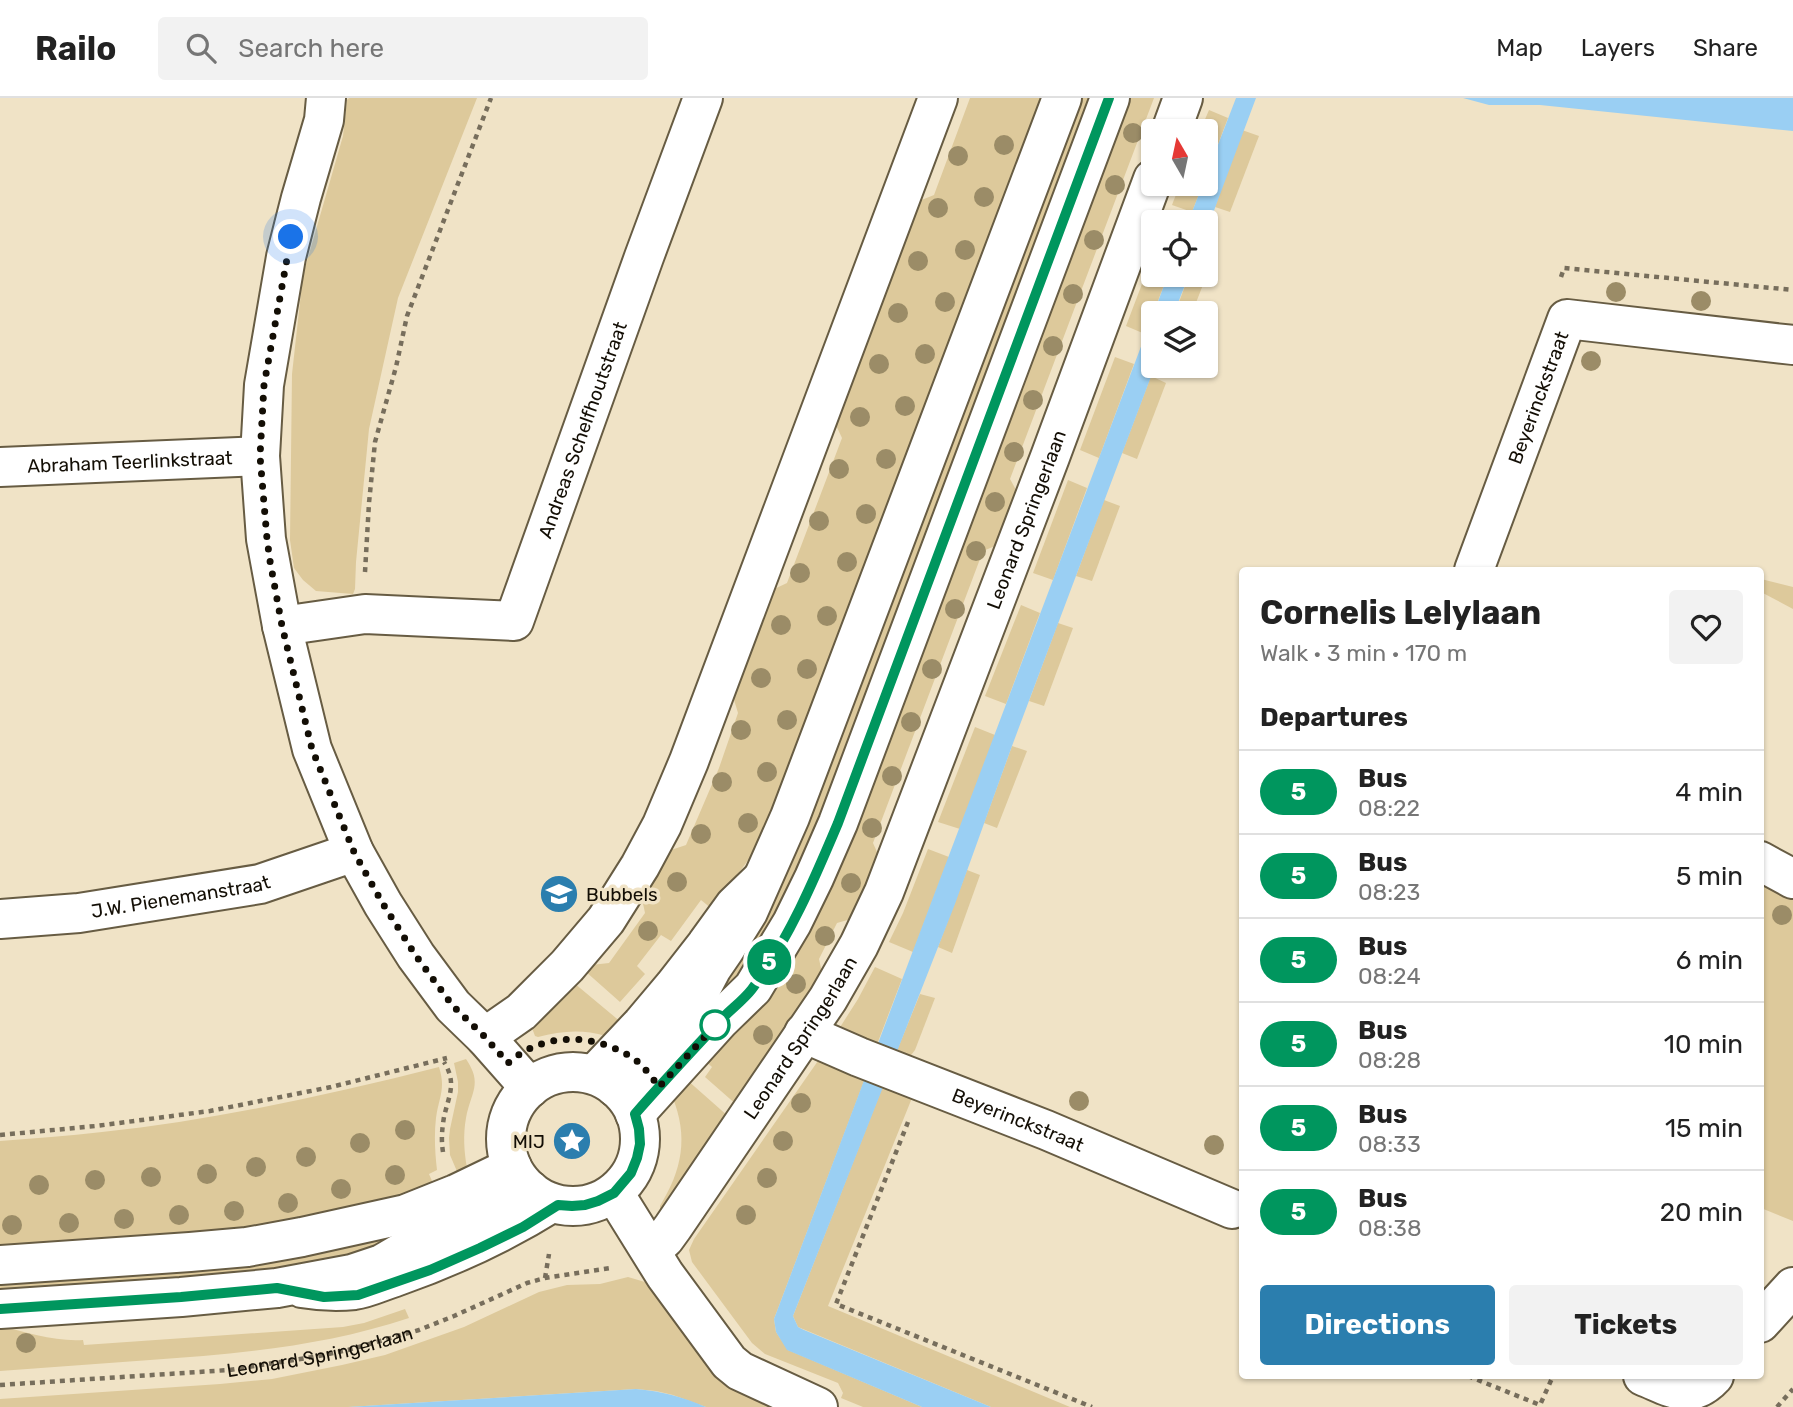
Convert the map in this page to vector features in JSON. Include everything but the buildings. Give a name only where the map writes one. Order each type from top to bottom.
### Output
[{"type":"street","points":[[326,98],[324,120],[286,257],[264,385],[260,456],[267,539],[282,626],[312,749],[354,852],[416,956],[453,1006],[485,1037],[530,1088]]},
{"type":"street","name":"Andreas Schelfhoutstraat","points":[[282,626],[365,614],[514,621],[643,257],[703,98]]},
{"type":"street","points":[[485,1037],[521,1012],[568,966],[606,920],[662,825],[689,761],[938,98]]},
{"type":"street","points":[[613,1092],[686,1010],[748,912],[770,864],[805,779],[1062,98]]},
{"type":"street","points":[[613,1092],[720,1020],[746,996],[781,943],[814,878],[847,797],[1110,98]]},
{"type":"street","points":[[1175,119],[1183,98]]},
{"type":"street","name":"Leonard Springerlaan","points":[[651,1251],[673,1227],[828,999],[859,945],[888,881],[1147,196]]},
{"type":"street","name":"Beyerinckstraat","points":[[1475,567],[1567,320],[1793,345]]},
{"type":"street","name":"Abraham Teerlinkstraat","points":[[0,467],[260,456]]},
{"type":"street","name":"J.W. Pienemanstraat","points":[[0,919],[79,913],[260,884],[354,852]]},
{"type":"street","points":[[1764,864],[1793,879]]},
{"type":"street","name":"Beyerinckstraat","points":[[804,1033],[1046,1130],[1239,1201]]},
{"type":"street","points":[[573,1072],[613,1092],[639,1129],[640,1144],[631,1173],[614,1193],[585,1205],[572,1206],[533,1187],[507,1153],[508,1124],[512,1110],[520,1098],[543,1080],[573,1072]]},
{"type":"street","points":[[0,1265],[247,1247],[406,1214],[456,1194],[533,1187]]},
{"type":"street","points":[[0,1309],[277,1288],[352,1274],[376,1266],[533,1187]]},
{"type":"street","points":[[614,1193],[665,1275],[729,1363],[740,1371],[817,1407]]},
{"type":"street","points":[[1764,1319],[1793,1287]]},
{"type":"street","points":[[1651,1379],[1687,1391],[1696,1390],[1711,1379]]},
{"type":"lane","points":[[277,1288],[324,1297],[358,1295],[430,1270],[523,1227],[533,1187]]},
{"type":"path","points":[[365,614],[368,516],[375,442],[407,316],[491,98]]},
{"type":"path","points":[[1567,320],[1556,300],[1564,268],[1793,290]]},
{"type":"path","points":[[0,1135],[209,1111],[331,1087],[443,1060],[485,1037]]},
{"type":"path","points":[[436,1051],[450,1072],[452,1082],[442,1133],[442,1149],[445,1166],[456,1194]]},
{"type":"path","points":[[911,1077],[836,1304],[1092,1407]]},
{"type":"path","points":[[480,1248],[501,1295]]},
{"type":"path","name":"Leonard Springerlaan","points":[[0,1385],[229,1370],[348,1350],[419,1330],[527,1283],[607,1269],[651,1251]]},
{"type":"path","points":[[1475,1379],[1540,1405],[1552,1379]]},
{"type":"path","points":[[1777,1407],[1793,1389]]},
{"type":"shaded area","points":[[349,98],[477,98],[398,298],[369,429],[353,594],[316,591],[303,580],[294,568],[290,540],[292,374],[303,275],[343,136]]},
{"type":"shaded area","points":[[970,98],[1048,98],[763,840],[712,909],[701,900],[671,941],[661,935],[637,966],[645,974],[620,1002],[585,971],[591,965],[609,963],[645,913],[641,894],[665,852],[686,845],[719,768],[738,713],[732,693],[770,591],[787,583],[842,438],[834,421],[914,203],[934,195]]},
{"type":"shaded area","points":[[1076,98],[1096,98],[815,843],[765,944],[728,988],[724,985]]},
{"type":"shaded area","points":[[1124,98],[1154,98],[1146,119],[1141,119],[1141,132],[1010,479],[1020,497],[1000,544],[983,551],[873,843],[881,861],[858,917],[837,923],[819,959],[823,977],[738,1106],[705,1077],[712,1067],[703,1059],[747,1016]]},
{"type":"shaded area","points":[[1209,110],[1228,118],[1218,144],[1218,119],[1205,119]]},
{"type":"shaded area","points":[[1242,130],[1259,136],[1230,212],[1215,207]]},
{"type":"shaded area","points":[[1175,196],[1198,196],[1193,210],[1172,205]]},
{"type":"shaded area","points":[[1141,287],[1163,287],[1158,301],[1141,301],[1141,332],[1126,326]]},
{"type":"shaded area","points":[[1185,287],[1202,287],[1197,301],[1179,301]]},
{"type":"shaded area","points":[[1115,357],[1134,364],[1099,458],[1080,450]]},
{"type":"shaded area","points":[[1150,378],[1166,383],[1137,459],[1122,453]]},
{"type":"shaded area","points":[[1068,480],[1087,488],[1053,580],[1033,573]]},
{"type":"shaded area","points":[[1104,500],[1120,506],[1092,581],[1076,576]]},
{"type":"shaded area","points":[[1764,580],[1793,587],[1793,609],[1764,594]]},
{"type":"shaded area","points":[[1021,605],[1040,613],[1006,704],[985,696]]},
{"type":"shaded area","points":[[1058,623],[1073,628],[1044,706],[1029,701]]},
{"type":"shaded area","points":[[975,727],[995,735],[960,829],[938,822]]},
{"type":"shaded area","points":[[1012,746],[1027,751],[997,828],[984,823]]},
{"type":"shaded area","points":[[928,849],[949,857],[913,952],[889,942]]},
{"type":"shaded area","points":[[967,870],[980,875],[952,953],[938,947]]},
{"type":"shaded area","points":[[1764,878],[1793,894],[1793,1221],[1764,1209]]},
{"type":"shaded area","points":[[875,967],[902,979],[876,1047],[837,1032]]},
{"type":"shaded area","points":[[574,983],[622,1023],[606,1036],[572,1032],[535,1036],[532,1028]]},
{"type":"shaded area","points":[[920,994],[935,998],[915,1050],[908,1059],[896,1053]]},
{"type":"shaded area","points":[[820,1058],[866,1076],[774,1319],[776,1332],[788,1350],[922,1407],[863,1407],[841,1398],[843,1393],[838,1383],[765,1354],[752,1343],[692,1262],[689,1250],[694,1239]]},
{"type":"shaded area","points":[[466,1059],[475,1082],[464,1131],[467,1168],[459,1176],[450,1155],[449,1138],[458,1092],[454,1063]]},
{"type":"shaded area","points":[[439,1067],[442,1087],[435,1124],[437,1170],[429,1174],[435,1188],[269,1231],[0,1252],[0,1141],[144,1127],[229,1114]]},
{"type":"shaded area","points":[[686,1079],[729,1117],[662,1211],[660,1206],[674,1179],[681,1153],[680,1125],[672,1096]]},
{"type":"shaded area","points":[[884,1083],[914,1093],[828,1306],[1070,1407],[991,1407],[798,1327],[793,1316]]},
{"type":"shaded area","points":[[383,1236],[384,1241],[381,1244],[342,1262],[0,1297],[0,1278]]},
{"type":"shaded area","points":[[628,1277],[645,1282],[782,1407],[706,1407],[673,1395],[636,1389],[348,1407],[0,1407],[0,1399],[272,1379],[342,1365],[385,1355],[464,1327],[539,1292],[567,1285],[600,1284]]},
{"type":"shaded area","points":[[405,1309],[409,1318],[377,1328],[281,1347],[183,1358],[0,1371],[0,1326],[52,1338],[83,1340],[84,1345],[343,1327]]},
{"type":"water","points":[[1236,98],[1256,98],[1214,210],[1193,210],[1198,196],[1218,196],[1218,145]]},
{"type":"water","points":[[1463,98],[1793,98],[1793,131],[1540,105],[1489,105]]},
{"type":"water","points":[[1164,287],[1184,287],[1179,301],[1158,301]]},
{"type":"water","points":[[1141,347],[1141,378],[1150,378],[955,904],[793,1316],[798,1327],[804,1330],[991,1407],[922,1407],[787,1350],[776,1332],[774,1319]]},
{"type":"water","points":[[636,1389],[672,1395],[706,1407],[348,1407]]},
{"type":"bus line","name":"5","points":[[0,1309],[277,1288],[324,1297],[358,1295],[430,1270],[480,1248],[523,1227],[558,1205],[585,1205],[614,1193],[631,1173],[637,1158],[640,1144],[635,1114],[720,1020],[746,996],[776,952],[814,878],[838,823],[1109,98]]},
{"type":"place","name":"Bubbels","points":[[559,894]]},
{"type":"place","name":"MIJ","points":[[572,1141]]},
{"type":"route","points":[[291,237],[264,385],[260,456],[267,539],[282,626],[312,749],[354,852],[416,956],[453,1006],[508,1063],[526,1050],[547,1042],[592,1041],[614,1047],[639,1063],[659,1087],[720,1020],[715,1025]]}]
